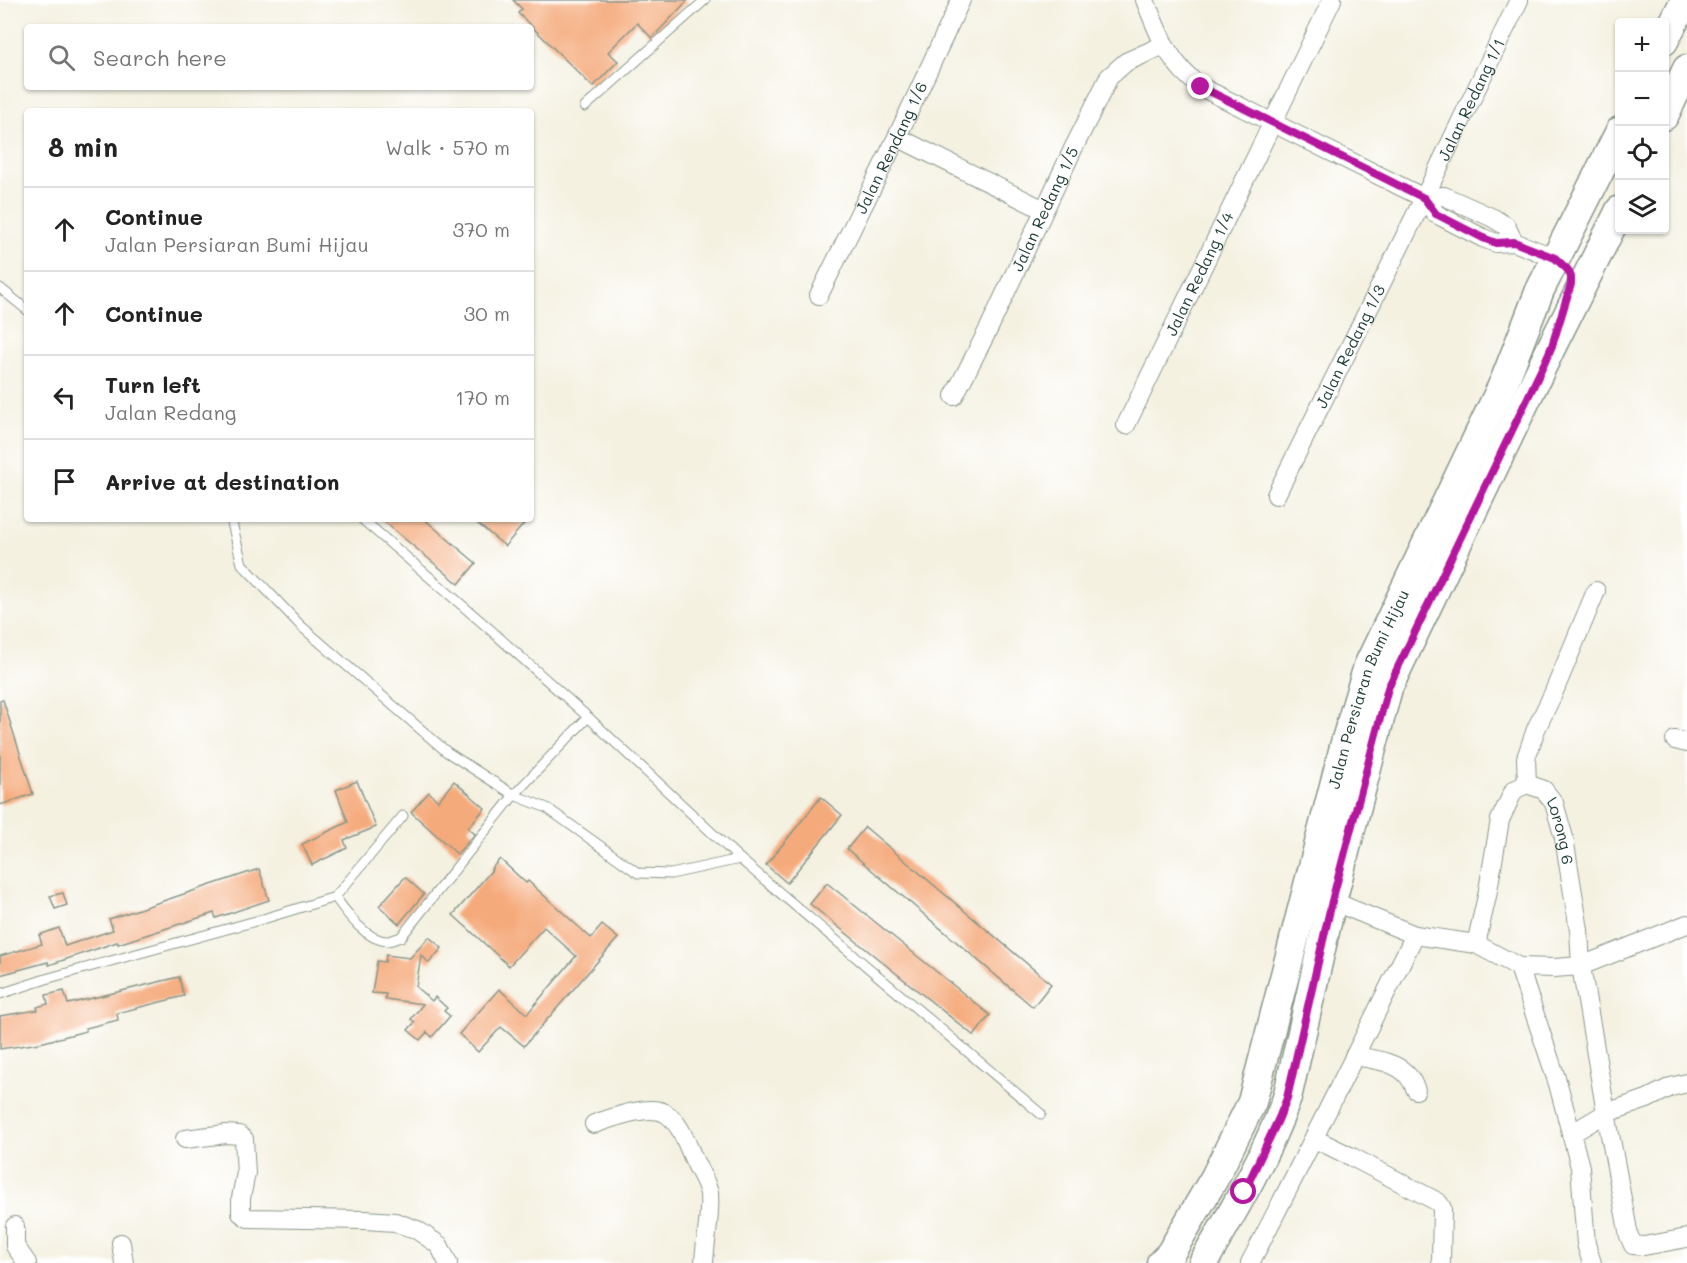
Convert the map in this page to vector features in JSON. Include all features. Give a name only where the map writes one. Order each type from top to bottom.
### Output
[{"type":"main road","points":[[1669,33],[1685,0]]},
{"type":"main road","points":[[1669,107],[1687,69]]},
{"type":"main road","name":"Jalan Persiaran Bumi Hijau","points":[[1161,1263],[1170,1254],[1215,1178],[1252,1102],[1345,743],[1368,666],[1504,382],[1555,258],[1615,141]]},
{"type":"main road","points":[[1555,258],[1572,263],[1579,262],[1615,211]]},
{"type":"main road","name":"Jalan Persiaran Bumi Hijau","points":[[1203,1263],[1244,1192],[1283,1108],[1332,901],[1388,688],[1615,220]]},
{"type":"main road","points":[[1552,346],[1571,284],[1568,270],[1555,258]]},
{"type":"street","name":"Jalan Rendang 1/6","points":[[819,295],[961,0]]},
{"type":"street","points":[[1144,0],[1164,45],[1182,72],[1201,87],[1424,198],[1444,196],[1493,218],[1506,226],[1514,242],[1555,258]]},
{"type":"street","name":"Jalan Redang 1/4","points":[[1126,425],[1332,0]]},
{"type":"street","name":"Jalan Redang 1/1","points":[[1424,198],[1519,0]]},
{"type":"street","name":"Jalan Redang 1/5","points":[[954,396],[1109,77],[1126,62],[1164,45]]},
{"type":"street","points":[[897,137],[1044,210]]},
{"type":"street","name":"Jalan Redang 1/3","points":[[1276,495],[1424,198]]},
{"type":"street","points":[[1527,784],[1526,758],[1536,729],[1596,591]]},
{"type":"street","name":"Lorong 6","points":[[1476,944],[1500,819],[1514,790],[1527,784],[1544,790],[1554,804],[1564,838],[1579,930],[1581,966],[1629,1236],[1634,1245],[1644,1246],[1687,1238]]},
{"type":"street","points":[[1332,901],[1415,935],[1476,944],[1519,967],[1581,966],[1687,924]]},
{"type":"street","points":[[1250,1263],[1415,935]]},
{"type":"street","points":[[1519,967],[1558,1084],[1580,1167],[1586,1244],[1592,1263]]},
{"type":"street","points":[[1354,1056],[1376,1059],[1392,1065],[1408,1076],[1416,1090]]},
{"type":"street","points":[[1571,1134],[1606,1113],[1647,1099],[1671,1087],[1687,1083]]},
{"type":"street","points":[[594,1124],[633,1112],[650,1110],[665,1113],[676,1124],[685,1137],[696,1165],[705,1179],[709,1194],[704,1263]]},
{"type":"street","points":[[185,1139],[226,1134],[239,1135],[244,1139],[246,1173],[241,1212],[248,1218],[395,1222],[417,1230],[438,1245],[448,1263]]},
{"type":"street","points":[[1314,1139],[1438,1202],[1442,1208],[1441,1263]]},
{"type":"street","points":[[15,1226],[15,1246],[27,1263]]},
{"type":"street","points":[[121,1244],[124,1263]]},
{"type":"lane","points":[[585,107],[705,0]]},
{"type":"lane","points":[[0,288],[24,308]]},
{"type":"lane","points":[[232,522],[242,564],[301,626],[447,752],[514,795],[547,808],[639,873],[671,874],[740,860]]},
{"type":"lane","points":[[365,522],[588,717],[740,860],[1041,1114]]},
{"type":"lane","points":[[335,897],[366,934],[386,941],[401,937],[514,795],[588,717]]},
{"type":"lane","points":[[0,994],[335,897],[403,816]]},
{"type":"building","points":[[513,0],[688,0],[652,38],[637,23],[608,52],[618,61],[593,87],[534,29],[534,24],[529,24],[518,13],[522,9]]},
{"type":"building","points":[[385,522],[428,522],[476,563],[459,584]]},
{"type":"building","points":[[476,522],[525,522],[505,546]]},
{"type":"building","points":[[0,700],[3,700],[33,794],[0,805]]},
{"type":"building","points":[[357,781],[376,827],[344,840],[347,848],[312,865],[302,844],[348,822],[336,790]]},
{"type":"building","points":[[454,781],[485,808],[468,828],[475,834],[457,854],[411,812],[429,792],[438,801]]},
{"type":"building","points":[[821,797],[842,815],[787,883],[766,865]]},
{"type":"building","points":[[865,827],[1051,984],[1033,1007],[847,849]]},
{"type":"building","points":[[500,859],[591,938],[602,925],[618,938],[524,1046],[501,1027],[478,1052],[459,1034],[499,989],[527,1014],[576,956],[544,927],[509,966],[453,915]]},
{"type":"building","points":[[259,869],[269,900],[216,918],[214,913],[49,965],[48,962],[0,975],[0,956],[42,944],[39,935],[59,928],[65,946],[113,930],[109,919]]},
{"type":"building","points":[[405,877],[424,894],[399,924],[379,906]]},
{"type":"building","points":[[827,883],[990,1015],[974,1036],[810,904]]},
{"type":"building","points":[[63,893],[67,905],[55,909],[50,896]]},
{"type":"building","points":[[429,937],[442,948],[429,963],[421,955],[416,987],[432,1001],[435,997],[447,1008],[444,1011],[450,1016],[432,1037],[427,1032],[420,1040],[408,1030],[415,1022],[411,1019],[423,1004],[385,999],[386,994],[372,993],[377,961],[385,962],[386,955],[410,958]]},
{"type":"building","points":[[179,977],[184,996],[117,1013],[118,1020],[86,1028],[86,1031],[40,1043],[0,1049],[0,1016],[38,1010],[37,1007],[48,1004],[46,995],[64,991],[68,1004]]},
{"type":"route","points":[[1201,87],[1424,198],[1436,214],[1483,238],[1496,243],[1514,242],[1555,258],[1568,270],[1571,277],[1571,284],[1552,346],[1544,364],[1388,688],[1332,901],[1287,1098],[1244,1192]]}]
